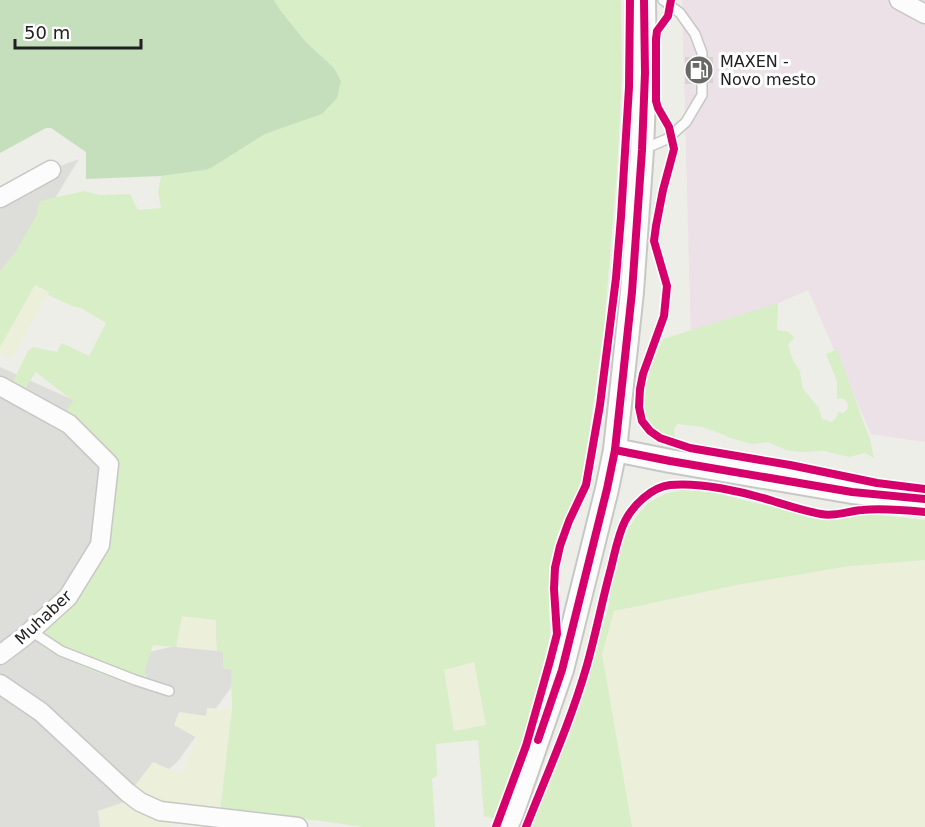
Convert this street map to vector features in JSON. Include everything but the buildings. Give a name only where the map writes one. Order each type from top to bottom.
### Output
[{"type":"street","points":[[506,827],[513,814],[562,670],[608,489],[615,450],[632,292],[642,150],[645,74],[644,0]]},
{"type":"street","points":[[899,0],[925,14]]},
{"type":"street","points":[[0,198],[51,170]]},
{"type":"street","name":"Muhaber","points":[[0,386],[69,424],[109,464],[100,545],[68,597],[31,631],[0,655]]},
{"type":"street","points":[[615,450],[852,492],[925,499]]},
{"type":"street","points":[[0,684],[41,712],[140,802],[160,811],[298,827]]},
{"type":"lane","points":[[642,150],[667,139],[686,122],[702,95],[702,53],[695,34],[680,14],[663,0]]},
{"type":"lane","points":[[31,631],[61,651],[169,691]]},
{"type":"shaded area","points":[[682,0],[925,0],[925,442],[871,434],[808,290],[691,343]]},
{"type":"shaded area","points":[[79,159],[38,226],[0,273],[0,186],[4,187]]},
{"type":"shaded area","points":[[0,367],[80,403],[113,473],[130,657],[178,645],[228,615],[235,682],[178,761],[106,827],[0,827]]},
{"type":"green space","points":[[0,0],[274,0],[306,42],[334,68],[341,81],[337,98],[322,114],[265,134],[205,170],[161,176],[86,179],[86,152],[51,128],[46,128],[0,153]]},
{"type":"green space","points":[[274,0],[620,0],[621,3],[622,75],[617,171],[604,327],[590,427],[582,477],[558,533],[549,566],[550,636],[522,750],[495,819],[484,816],[478,740],[436,744],[437,776],[432,779],[435,827],[363,827],[220,811],[232,709],[231,669],[223,669],[223,652],[217,651],[216,620],[182,616],[176,647],[153,645],[144,673],[148,674],[143,684],[134,686],[90,670],[41,647],[39,636],[51,623],[102,533],[100,456],[56,425],[73,401],[36,372],[16,403],[11,385],[28,351],[33,347],[57,352],[62,343],[89,356],[106,323],[81,308],[48,295],[49,292],[35,285],[0,347],[0,271],[16,251],[36,216],[40,201],[84,191],[100,195],[130,194],[138,210],[161,208],[158,192],[161,176],[211,168],[265,134],[322,114],[341,81],[334,68],[306,42]],"holes":[[[474,662],[486,725],[454,731],[444,670]]]},
{"type":"green space","points":[[35,285],[49,292],[12,359],[0,353],[0,347]]},
{"type":"green space","points":[[778,303],[777,330],[789,332],[794,338],[788,345],[800,372],[803,389],[819,408],[822,419],[832,422],[838,412],[843,413],[847,410],[848,404],[843,398],[837,399],[837,381],[826,354],[837,349],[870,440],[874,458],[865,453],[849,457],[824,451],[786,450],[768,442],[752,444],[702,427],[678,424],[674,428],[675,440],[658,432],[650,425],[644,408],[645,386],[650,365],[663,339]]},
{"type":"green space","points":[[682,490],[711,492],[822,519],[858,513],[925,520],[925,560],[850,566],[737,585],[614,611],[602,654],[632,827],[529,827],[568,731],[608,609],[613,576],[627,530],[648,503],[665,494]]},
{"type":"green space","points":[[925,560],[925,827],[632,827],[602,654],[614,611],[737,585],[850,566]]},
{"type":"green space","points":[[182,616],[216,620],[217,651],[176,647]]},
{"type":"green space","points":[[475,662],[486,725],[454,731],[444,670]]},
{"type":"green space","points":[[207,708],[232,709],[220,811],[160,802],[133,788],[153,762],[181,774],[197,738],[174,725],[179,712],[206,716]]},
{"type":"green space","points":[[124,802],[144,812],[166,818],[170,827],[100,827],[98,811]]},
{"type":"cycle path","points":[[496,827],[526,746],[557,634],[555,568],[569,521],[586,485],[600,405],[616,278],[621,217],[629,87],[630,0]]},
{"type":"cycle path","points":[[538,740],[562,670],[615,450],[632,292],[642,150],[645,73],[644,0]]},
{"type":"cycle path","points":[[671,0],[668,16],[657,31],[656,39],[656,101],[669,127],[674,149],[663,190],[654,241],[667,286],[664,316],[643,374],[640,389],[639,407],[642,421],[660,438],[690,448],[877,483],[925,489]]},
{"type":"cycle path","points":[[615,450],[852,492],[925,499]]},
{"type":"cycle path","points":[[526,827],[581,686],[620,532],[628,515],[650,493],[663,486],[682,484],[736,491],[826,515],[878,509],[925,512]]},
{"type":"place","name":"MAXEN - Novo mesto","points":[[699,70]]}]
